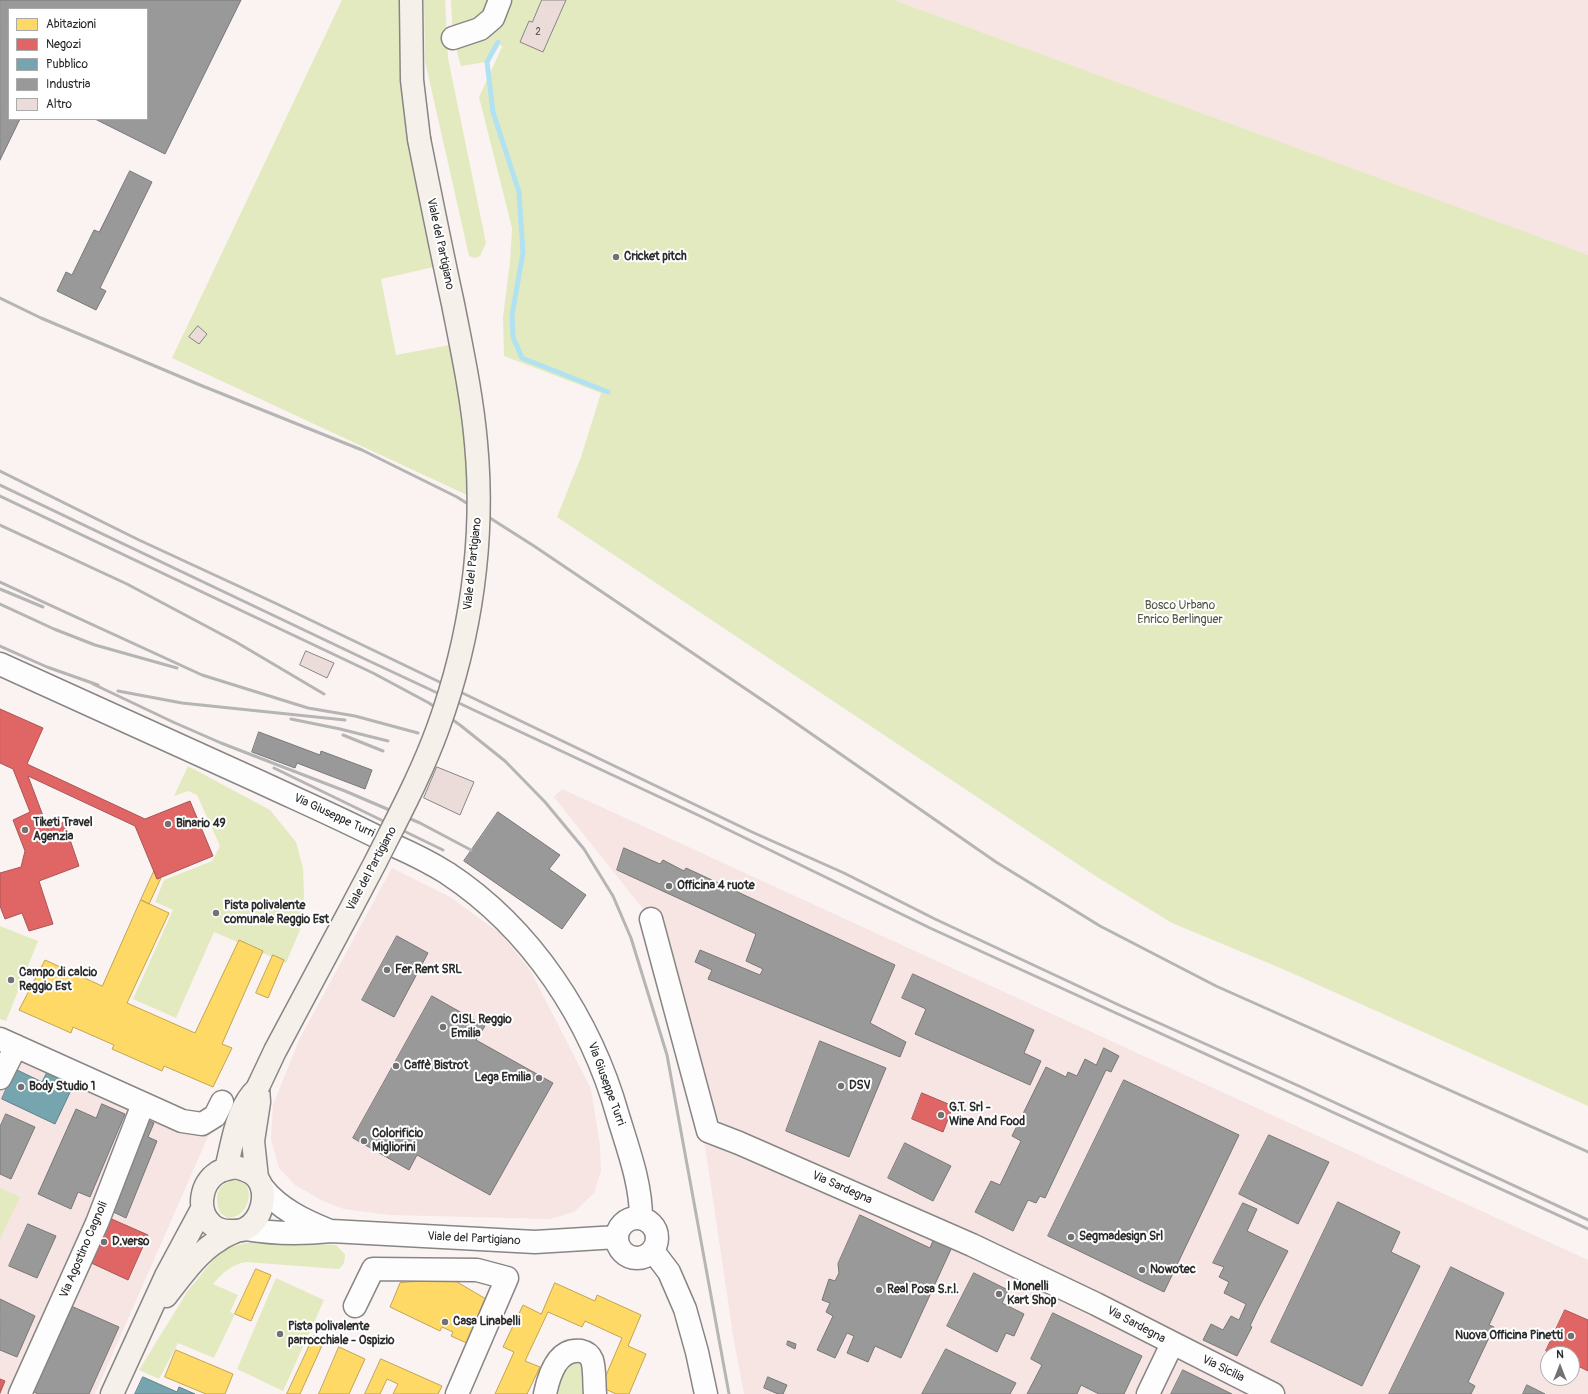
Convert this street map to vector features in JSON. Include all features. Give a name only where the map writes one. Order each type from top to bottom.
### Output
[{"type":"main road","name":"Viale del Partigiano","points":[[226,1169],[244,1106],[258,1087],[398,818],[419,773],[438,727],[454,680],[465,635],[473,590],[478,539],[479,501],[476,441],[468,379],[420,138],[412,80],[411,0]]},
{"type":"main road","name":"Viale del Partigiano","points":[[148,1319],[199,1256],[218,1240],[253,1223],[258,1215],[263,1197],[259,1182],[253,1141],[259,1102],[258,1087]]},
{"type":"main road","name":"Viale del Partigiano","points":[[240,1230],[219,1230],[205,1218],[202,1209],[204,1189],[217,1173],[226,1169],[243,1169],[259,1182]]},
{"type":"main road","name":"Viale del Partigiano","points":[[112,1394],[148,1319],[166,1276],[202,1209]]},
{"type":"street","points":[[452,38],[480,29],[493,18],[500,0]]},
{"type":"street","name":"Via Giuseppe Turri","points":[[0,664],[370,833],[446,872],[479,896],[514,928],[530,947],[568,1000],[591,1042],[614,1103],[636,1179],[641,1202],[640,1218]]},
{"type":"street","name":"Via Sardegna","points":[[651,919],[708,1131],[739,1143],[972,1245],[1096,1304],[1172,1344]]},
{"type":"street","points":[[0,1078],[8,1043],[182,1121],[202,1124],[215,1116],[222,1102]]},
{"type":"street","name":"Via Agostino Cagnoli","points":[[20,1394],[97,1223],[143,1104]]},
{"type":"street","name":"Viale del Partigiano","points":[[259,1182],[269,1197],[291,1213],[331,1231]]},
{"type":"street","points":[[640,1218],[653,1224],[658,1236],[657,1243],[653,1251],[644,1258],[631,1258],[620,1249],[617,1238],[618,1230],[627,1220],[640,1218]]},
{"type":"street","name":"Viale del Partigiano","points":[[240,1230],[265,1233],[304,1234],[331,1231],[535,1242],[617,1238]]},
{"type":"street","points":[[653,1251],[668,1272],[685,1309],[699,1359],[706,1394]]},
{"type":"street","points":[[355,1306],[373,1269],[477,1270],[508,1278],[457,1394]]},
{"type":"street","points":[[1148,1394],[1172,1344]]},
{"type":"street","name":"Via Sicilia","points":[[1172,1344],[1273,1394]]},
{"type":"street","points":[[545,1394],[552,1370],[558,1360],[566,1352],[583,1351],[589,1354],[593,1361],[595,1394]]},
{"type":"shaded area","points":[[894,0],[1588,0],[1588,255],[1570,249]]},
{"type":"shaded area","points":[[562,789],[1588,1260],[1588,1394],[744,1394],[733,1335],[704,1139],[846,1200],[718,1120],[651,919],[554,797]]},
{"type":"shaded area","points":[[392,868],[450,897],[501,934],[530,970],[591,1089],[600,1146],[601,1171],[594,1193],[574,1212],[550,1219],[390,1215],[344,1209],[325,1202],[295,1185],[279,1168],[271,1139],[273,1105],[300,1038]]},
{"type":"shaded area","points":[[0,1038],[210,1132],[95,1394],[0,1394]]},
{"type":"green space","points":[[342,0],[405,0],[438,266],[381,279],[396,355],[455,344],[470,442],[467,495],[172,358]]},
{"type":"green space","points":[[424,0],[445,0],[448,58],[486,243],[480,256],[475,258],[469,256],[425,61]]},
{"type":"green space","name":"Bosco Urbano Enrico Berlinguer","points":[[451,0],[894,0],[1588,255],[1588,1106],[1285,970],[1172,923],[1097,877],[557,517],[581,457],[601,393],[504,356],[503,317],[510,262],[512,228],[479,97],[502,47],[504,48],[498,43],[486,62],[461,66],[453,38]]},
{"type":"green space","points":[[188,766],[270,810],[296,842],[303,868],[304,894],[302,925],[286,963],[214,932],[176,1018],[133,999],[173,910],[155,902],[164,880],[212,861],[220,846],[197,795],[188,791],[174,796]]},
{"type":"green space","name":"Campo di calcio Reggio Est","points":[[0,926],[38,941],[6,1021],[0,1019]]},
{"type":"green space","points":[[235,1180],[244,1183],[248,1189],[249,1198],[242,1212],[228,1218],[220,1213],[217,1197],[220,1188]]},
{"type":"green space","points":[[0,1188],[20,1197],[0,1239]]},
{"type":"green space","points":[[259,1240],[336,1245],[345,1254],[344,1261],[339,1269],[246,1262],[231,1267],[213,1284],[238,1295],[230,1312],[235,1314],[214,1358],[178,1343],[159,1379],[139,1370],[187,1292],[217,1255],[230,1247]]},
{"type":"green space","name":"Pista polivalente parrocchiale - Ospizio","points":[[276,1278],[324,1300],[283,1391],[237,1369]]},
{"type":"green space","points":[[585,1359],[589,1394],[552,1394],[564,1361]]},
{"type":"building: Abitazioni","points":[[154,871],[157,879],[161,878],[149,904],[141,900]]},
{"type":"building: Abitazioni","points":[[141,900],[169,913],[127,1003],[195,1033],[239,940],[263,951],[222,1044],[232,1048],[213,1087],[164,1066],[162,1071],[112,1049],[114,1045],[73,1027],[71,1033],[19,1010],[45,960],[102,986]]},
{"type":"building: Abitazioni","points":[[273,955],[284,960],[268,998],[256,993]]},
{"type":"building: Abitazioni","points":[[256,1269],[271,1275],[251,1321],[235,1314]]},
{"type":"building: Abitazioni","points":[[452,1279],[491,1302],[471,1345],[451,1336],[453,1332],[442,1327],[440,1331],[390,1307],[400,1283]]},
{"type":"building: Abitazioni","points":[[555,1283],[595,1301],[597,1295],[641,1315],[628,1346],[646,1354],[629,1394],[616,1394],[601,1387],[622,1338],[585,1321],[582,1327],[548,1312],[525,1361],[540,1367],[527,1394],[495,1394],[514,1352],[503,1347],[523,1305],[541,1314]]},
{"type":"building: Abitazioni","points":[[314,1336],[324,1341],[300,1394],[287,1394]]},
{"type":"building: Abitazioni","points":[[339,1347],[365,1359],[349,1394],[319,1394]]},
{"type":"building: Abitazioni","points":[[176,1350],[233,1374],[225,1394],[206,1394],[165,1377]]},
{"type":"building: Abitazioni","points":[[381,1359],[442,1386],[438,1394],[393,1394],[398,1384],[387,1379],[380,1394],[365,1394]]},
{"type":"building: Negozi","points":[[0,709],[43,728],[27,764],[145,819],[190,801],[213,856],[157,879],[135,826],[28,776],[48,829],[64,822],[79,866],[39,881],[53,924],[29,931],[22,913],[5,919],[0,906],[0,873],[21,867],[25,851],[13,820],[30,812],[13,769],[0,763]]},
{"type":"building: Negozi","points":[[922,1093],[953,1106],[943,1132],[912,1119]]},
{"type":"building: Negozi","points":[[107,1217],[148,1235],[128,1280],[87,1261]]},
{"type":"building: Negozi","name":"Nuova Officina Pinetti","points":[[1565,1310],[1588,1320],[1588,1371],[1580,1367],[1580,1346],[1548,1346]]},
{"type":"building: Negozi","points":[[0,1379],[5,1381],[0,1393]]},
{"type":"building: Pubblico","points":[[15,1069],[42,1082],[47,1072],[74,1084],[55,1124],[2,1099]]},
{"type":"building: Pubblico","points":[[143,1377],[177,1392],[179,1387],[195,1394],[135,1394]]},
{"type":"building: Industria","points":[[0,0],[241,0],[165,154],[97,120],[148,120],[148,8],[8,8],[8,120],[20,120],[0,160]]},
{"type":"building: Industria","points":[[130,171],[152,182],[100,288],[106,291],[96,310],[57,291],[66,272],[72,275],[94,230],[99,232]]},
{"type":"building: Industria","points":[[259,732],[320,755],[321,751],[372,770],[365,789],[297,763],[295,768],[252,752]]},
{"type":"building: Industria","points":[[498,812],[560,855],[549,869],[586,895],[562,929],[464,861]]},
{"type":"building: Industria","points":[[624,848],[660,864],[663,860],[684,871],[686,868],[895,965],[870,1023],[906,1042],[900,1057],[708,979],[712,970],[695,962],[700,950],[760,975],[763,969],[746,961],[756,934],[617,870]]},
{"type":"building: Industria","points":[[397,936],[428,953],[394,1017],[362,1000]]},
{"type":"building: Industria","points":[[913,974],[1034,1030],[1024,1053],[1041,1061],[1030,1085],[915,1034],[926,1009],[902,998]]},
{"type":"building: Industria","points":[[432,996],[485,1026],[476,1040],[553,1083],[490,1195],[417,1155],[409,1170],[353,1138]]},
{"type":"building: Industria","name":"DSV","points":[[820,1041],[886,1068],[849,1157],[786,1131]]},
{"type":"building: Industria","points":[[1104,1048],[1119,1056],[1111,1072],[1106,1070],[1045,1198],[1040,1196],[1036,1203],[1028,1200],[1013,1231],[975,1212],[991,1181],[1000,1185],[1021,1141],[1012,1136],[1046,1067],[1066,1077],[1068,1072],[1077,1076],[1085,1059],[1096,1065]]},
{"type":"building: Industria","points":[[1124,1080],[1239,1135],[1164,1292],[1048,1236]]},
{"type":"building: Industria","points":[[102,1104],[125,1114],[90,1197],[78,1192],[71,1209],[38,1194],[76,1109],[96,1118]]},
{"type":"building: Industria","points":[[6,1114],[35,1127],[11,1179],[0,1174],[0,1127]]},
{"type":"building: Industria","points":[[142,1118],[154,1123],[148,1137],[157,1141],[126,1218],[107,1209]]},
{"type":"building: Industria","points":[[1269,1135],[1329,1162],[1298,1224],[1239,1194]]},
{"type":"building: Industria","points":[[905,1143],[951,1166],[933,1201],[888,1178]]},
{"type":"building: Industria","points":[[1338,1202],[1400,1232],[1391,1252],[1420,1266],[1362,1386],[1271,1342]]},
{"type":"building: Industria","points":[[1243,1203],[1257,1209],[1247,1231],[1288,1251],[1258,1309],[1250,1326],[1252,1327],[1237,1356],[1203,1340],[1211,1324],[1223,1330],[1231,1316],[1239,1320],[1246,1304],[1224,1293],[1229,1282],[1219,1277],[1224,1267],[1213,1263]]},
{"type":"building: Industria","name":"Real Posa S.r.l.","points":[[860,1215],[930,1248],[934,1238],[952,1247],[901,1358],[875,1346],[868,1362],[847,1353],[854,1336],[847,1333],[835,1358],[817,1350],[833,1316],[826,1312],[830,1303],[822,1300],[829,1279],[835,1281],[839,1273],[838,1264]]},
{"type":"building: Industria","points":[[28,1224],[56,1236],[37,1278],[9,1266]]},
{"type":"building: Industria","points":[[1451,1267],[1504,1293],[1489,1325],[1494,1327],[1468,1382],[1475,1386],[1471,1394],[1389,1394]]},
{"type":"building: Industria","points":[[974,1273],[1008,1290],[1002,1303],[1024,1314],[1014,1336],[1006,1333],[997,1352],[947,1326]]},
{"type":"building: Industria","points":[[0,1299],[35,1316],[17,1357],[0,1350]]},
{"type":"building: Industria","points":[[71,1306],[119,1327],[89,1394],[38,1394],[34,1392]]},
{"type":"building: Industria","points":[[1053,1313],[1142,1356],[1124,1394],[1099,1394],[1081,1385],[1077,1394],[1027,1394],[1042,1365],[1031,1359]]},
{"type":"building: Industria","points":[[788,1341],[796,1344],[795,1349],[787,1345]]},
{"type":"building: Industria","points":[[946,1349],[1016,1383],[1010,1394],[922,1394]]},
{"type":"building: Industria","points":[[1183,1370],[1232,1394],[1171,1394]]},
{"type":"building: Industria","points":[[768,1377],[787,1385],[783,1394],[778,1394],[764,1388]]},
{"type":"building: Industria","points":[[1527,1385],[1545,1394],[1523,1394]]},
{"type":"building: Altro","points":[[542,0],[566,0],[543,52],[520,42],[529,21],[532,22]]},
{"type":"building: Altro","points":[[198,326],[207,334],[199,344],[189,337]]},
{"type":"building: Altro","points":[[306,651],[334,663],[327,678],[300,665]]},
{"type":"building: Altro","points":[[437,767],[474,782],[460,815],[424,798]]},
{"type":"waterway","points":[[498,42],[487,62],[493,112],[519,192],[523,253],[512,315],[513,337],[522,358],[608,392]]},
{"type":"railway","points":[[0,298],[41,318],[200,385],[362,450],[457,497],[534,546],[777,710],[996,862],[1100,926],[1216,986],[1588,1152]]},
{"type":"railway","points":[[0,471],[139,540],[275,603],[752,832],[844,873],[935,919],[1588,1220]]},
{"type":"railway","points":[[0,485],[367,660],[700,816],[930,928],[1588,1229]]},
{"type":"railway","points":[[0,496],[373,673],[429,703],[460,725],[505,761],[545,802],[584,849],[613,896],[631,938],[667,1055],[729,1394]]},
{"type":"railway","points":[[0,525],[127,584],[236,642],[324,694]]},
{"type":"railway","points":[[0,582],[202,675],[308,708],[355,716],[418,733]]},
{"type":"railway","points":[[0,589],[43,607]]},
{"type":"railway","points":[[0,604],[54,629],[95,645],[177,668]]},
{"type":"railway","points":[[0,646],[47,667],[98,685]]},
{"type":"railway","points":[[93,684],[221,743],[345,791],[420,823],[471,850]]},
{"type":"railway","points":[[118,691],[182,703],[345,720]]},
{"type":"railway","points":[[291,719],[388,741]]},
{"type":"railway","points":[[343,735],[383,751]]},
{"type":"railway","points":[[274,768],[443,850]]},
{"type":"place","name":"Cricket pitch","points":[[616,257]]},
{"type":"place","name":"Binario 49","points":[[168,824]]},
{"type":"place","name":"Tiketi Travel Agenzia","points":[[25,830]]},
{"type":"place","name":"Officina 4 ruote","points":[[669,886]]},
{"type":"place","name":"Pista polivalente comunale Reggio Est","points":[[216,913]]},
{"type":"place","name":"Fer Rent SRL","points":[[387,970]]},
{"type":"place","name":"Campo di calcio Reggio Est","points":[[11,980]]},
{"type":"place","name":"CISL Reggio Emilia","points":[[443,1027]]},
{"type":"place","name":"Caffè Bistrot","points":[[396,1066]]},
{"type":"place","name":"Lega Emilia","points":[[539,1078]]},
{"type":"place","name":"DSV","points":[[841,1086]]},
{"type":"place","name":"Body Studio 1","points":[[21,1087]]},
{"type":"place","name":"G.T. Srl - Wine And Food","points":[[941,1115]]},
{"type":"place","name":"Colorificio Migliorini","points":[[364,1141]]},
{"type":"place","name":"Segmadesign Srl","points":[[1071,1237]]},
{"type":"place","name":"D.verso","points":[[104,1242]]},
{"type":"place","name":"Nowotec","points":[[1142,1270]]},
{"type":"place","name":"Real Posa S.r.l.","points":[[879,1290]]},
{"type":"place","name":"I Monelli Kart Shop","points":[[999,1294]]},
{"type":"place","name":"Casa Linabelli","points":[[445,1322]]},
{"type":"place","name":"Pista polivalente parrocchiale - Ospizio","points":[[280,1334]]},
{"type":"place","name":"Nuova Officina Pinetti","points":[[1571,1336]]}]
